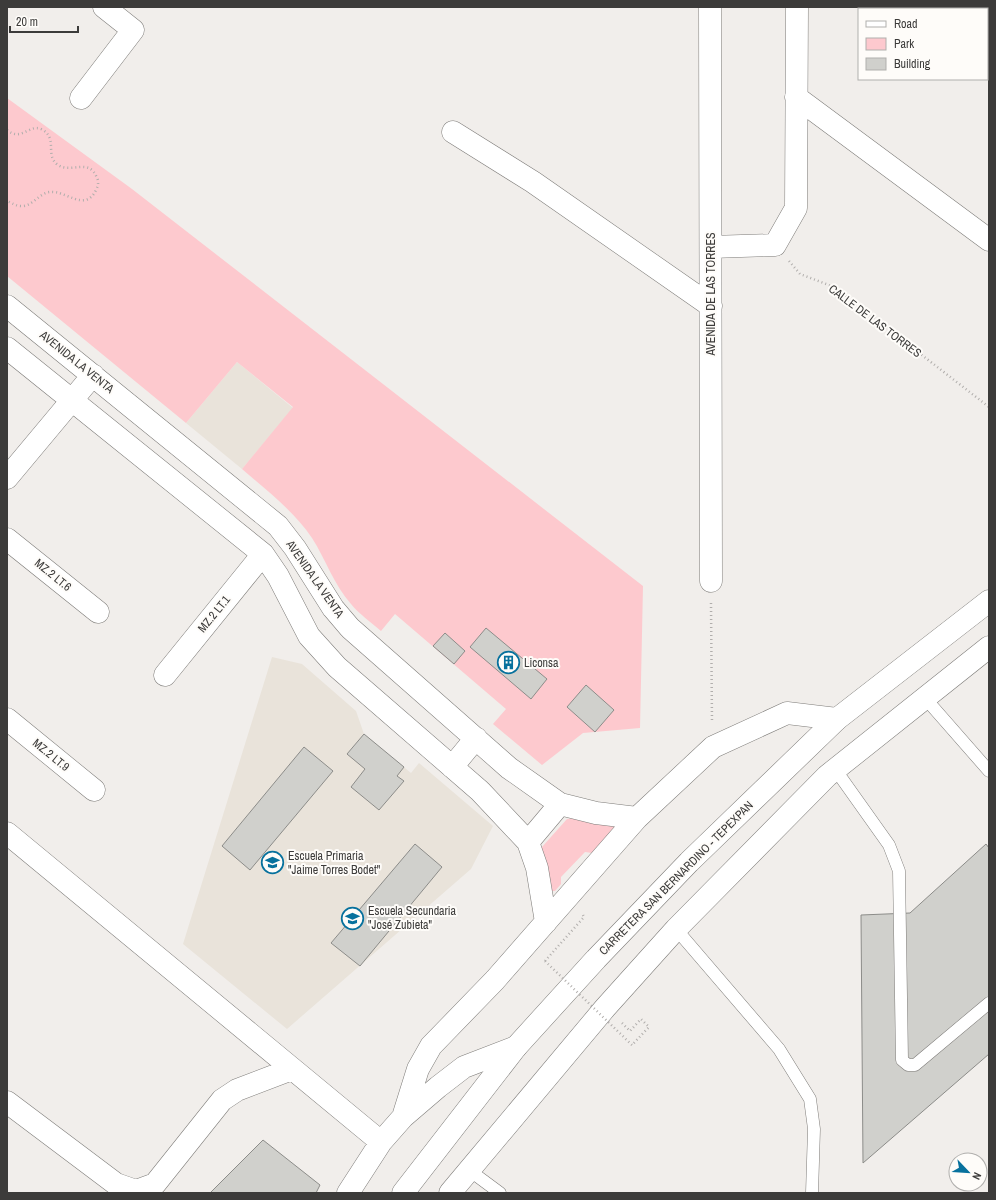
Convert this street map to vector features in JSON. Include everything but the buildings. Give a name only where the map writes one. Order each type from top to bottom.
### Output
[{"type":"main road","points":[[81,98],[133,30],[104,7]]},
{"type":"main road","name":"AVENIDA DE LAS TORRES","points":[[710,7],[712,306],[711,581]]},
{"type":"main road","points":[[711,247],[775,245],[796,208],[797,7]]},
{"type":"main road","points":[[796,98],[989,240]]},
{"type":"main road","points":[[453,132],[533,182],[712,306]]},
{"type":"main road","name":"AVENIDA LA VENTA","points":[[7,306],[278,526],[295,548],[333,608],[350,628],[509,768],[560,804],[596,813],[637,818]]},
{"type":"main road","points":[[7,348],[263,554],[278,576],[309,636],[337,667],[480,790],[528,842],[537,868],[546,922]]},
{"type":"main road","points":[[7,478],[93,375]]},
{"type":"main road","name":"MZ.2 LT.6","points":[[7,539],[98,612]]},
{"type":"main road","name":"MZ.2 LT.1","points":[[165,675],[263,554]]},
{"type":"main road","name":"CARRETERA SAN BERNARDINO - TEPEXPAN","points":[[403,1193],[516,1047],[596,959],[689,862],[837,719],[989,601]]},
{"type":"main road","points":[[450,1193],[606,1008],[676,929],[827,776],[989,647]]},
{"type":"main road","points":[[403,1118],[418,1069],[431,1046],[495,980],[637,818],[713,747],[787,713],[837,719]]},
{"type":"main road","name":"MZ.2 LT.9","points":[[7,719],[94,790]]},
{"type":"main road","points":[[452,767],[476,738]]},
{"type":"main road","points":[[528,842],[560,804]]},
{"type":"main road","points":[[7,833],[381,1142]]},
{"type":"main road","points":[[348,1193],[381,1142],[403,1118],[438,1087],[464,1067],[516,1047]]},
{"type":"main road","points":[[7,1102],[116,1184],[136,1191],[155,1184],[222,1100],[237,1090],[292,1069]]},
{"type":"lane","points":[[925,698],[989,771]]},
{"type":"lane","points":[[835,769],[889,845],[899,871],[902,1060],[908,1065],[915,1065],[989,1003]]},
{"type":"lane","points":[[676,929],[779,1049],[810,1099],[814,1129],[812,1193]]},
{"type":"lane","points":[[469,1170],[500,1193]]},
{"type":"path","points":[[7,130],[18,135],[33,129],[42,130],[51,140],[52,158],[55,162],[66,168],[83,166],[95,175],[98,183],[92,196],[85,200],[72,199],[63,194],[52,192],[42,195],[26,206],[18,206],[7,201]]},
{"type":"path","name":"CALLE DE LAS TORRES","points":[[775,245],[800,274],[834,287],[989,407]]},
{"type":"path","points":[[711,581],[713,747]]},
{"type":"path","points":[[584,917],[545,961],[632,1045],[649,1026],[641,1019],[630,1031]]},
{"type":"shaded area","points":[[237,362],[293,408],[242,469],[186,423]]},
{"type":"shaded area","points":[[272,657],[302,664],[356,711],[364,734],[411,773],[419,763],[493,826],[471,869],[287,1029],[183,944]]},
{"type":"green space","points":[[7,98],[132,189],[643,586],[640,728],[583,733],[542,765],[493,724],[506,709],[395,614],[381,631],[354,608],[335,581],[312,538],[297,518],[242,469],[293,407],[237,362],[186,423],[7,276]]},
{"type":"green space","points":[[573,818],[613,825],[615,827],[592,853],[585,852],[561,877],[561,884],[555,891],[551,891],[542,853],[542,847],[567,819]]},
{"type":"place","name":"Liconsa","points":[[509,663]]},
{"type":"place","name":"Escuela Primaria \"Jaime Torres Bodet\"","points":[[272,863]]},
{"type":"place","name":"Escuela Secundaria \"José Zubieta\"","points":[[352,918]]}]
